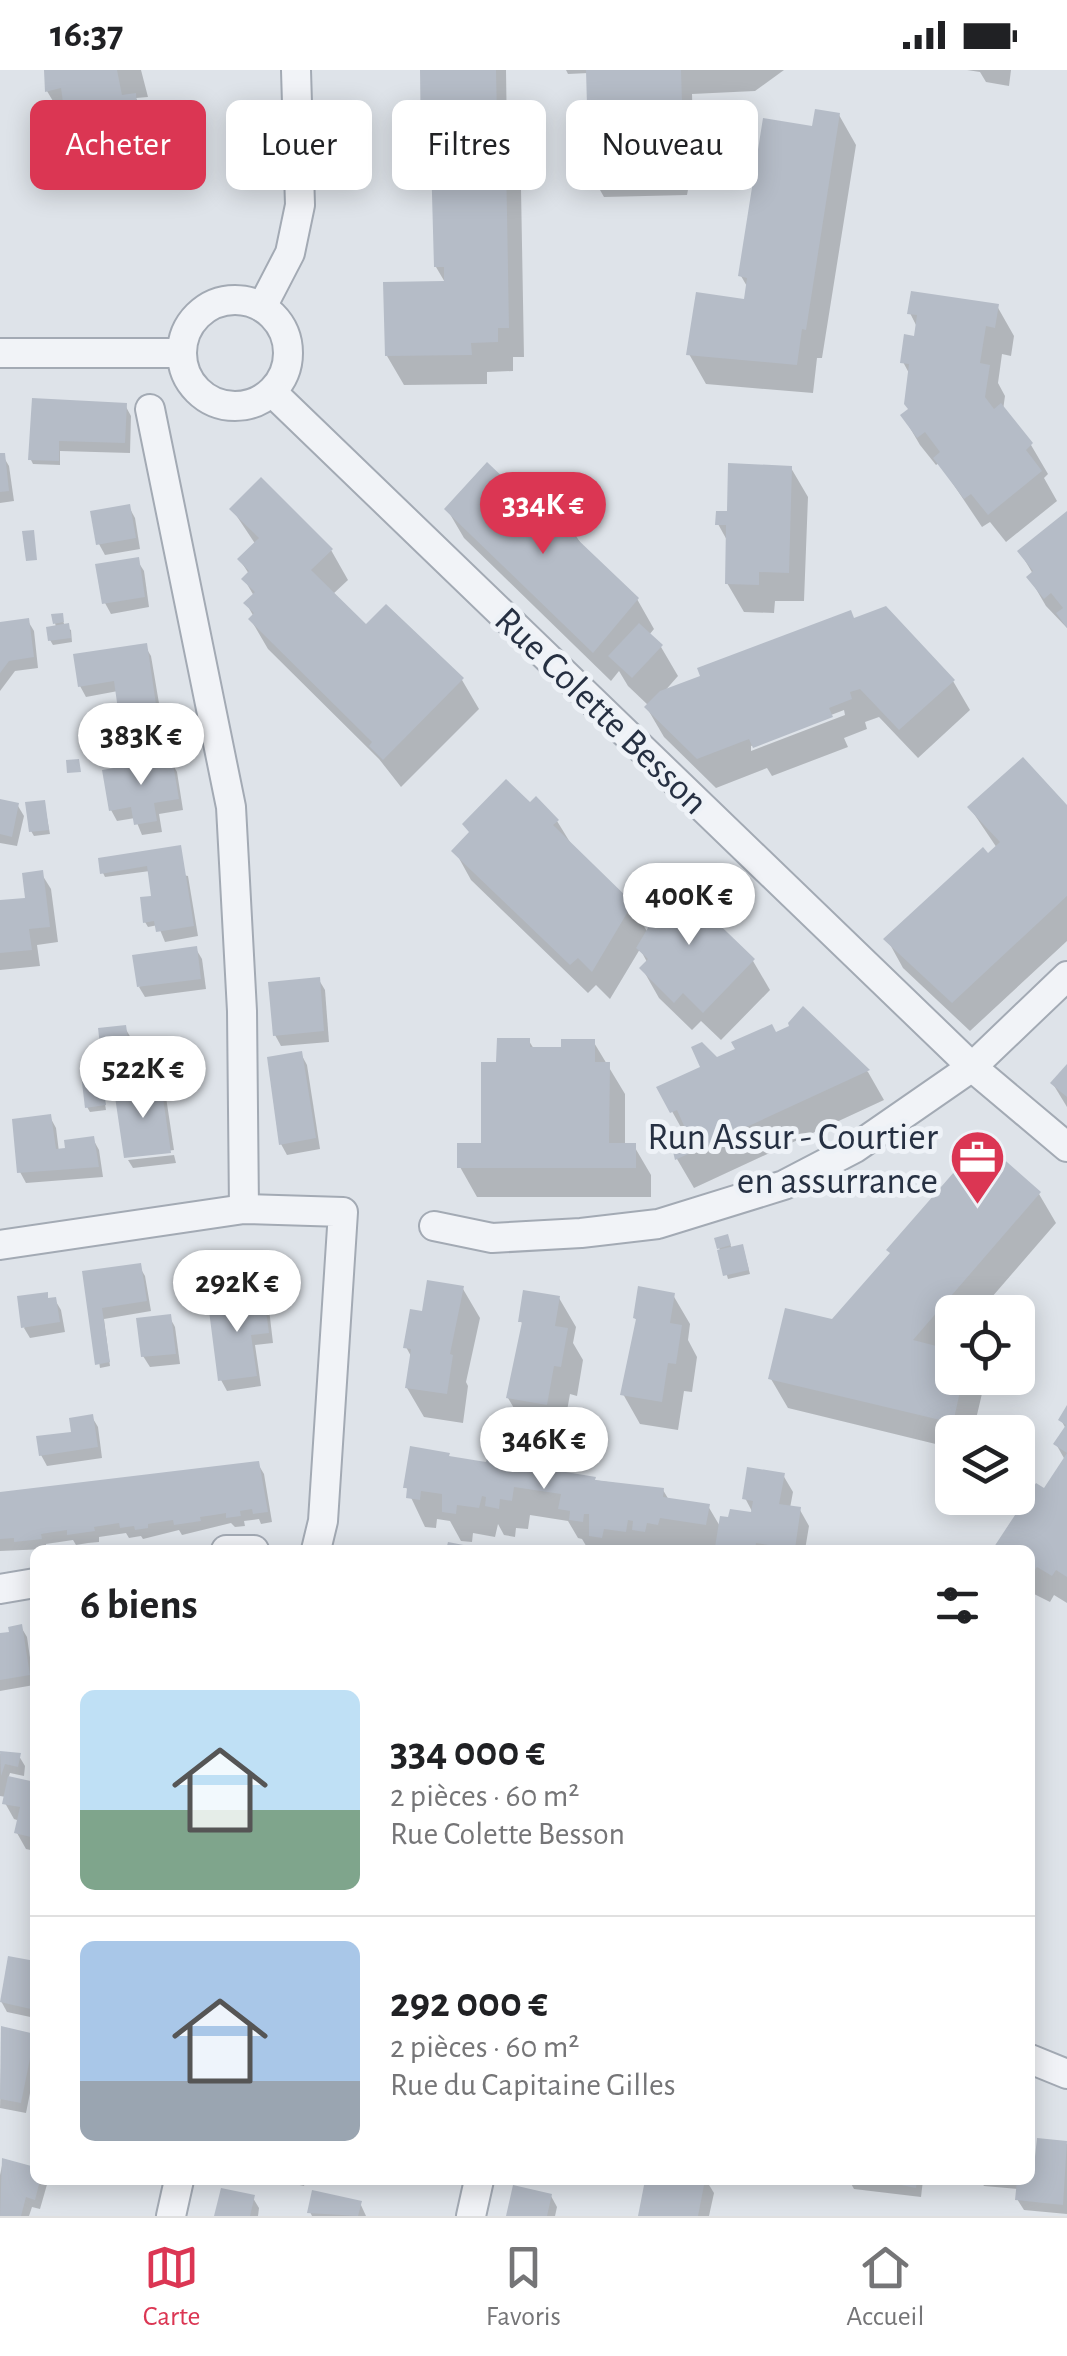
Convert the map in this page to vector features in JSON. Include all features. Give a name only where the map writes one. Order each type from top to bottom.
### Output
[{"type":"street","points":[[262,307],[290,252],[300,205],[296,70]]},
{"type":"street","points":[[226,300],[262,307],[274,317],[288,347],[288,363],[272,392],[240,407],[205,398],[192,386],[184,370],[180,353],[184,334],[208,306],[226,300]]},
{"type":"street","points":[[0,353],[180,353]]},
{"type":"street","name":"Rue Colette Besson","points":[[272,392],[972,1066],[1067,1147]]},
{"type":"street","points":[[150,409],[231,808],[242,1011],[244,1209]]},
{"type":"street","points":[[434,1226],[492,1238],[581,1234],[658,1224],[784,1185],[854,1148],[972,1066],[1067,976]]},
{"type":"street","points":[[0,1245],[244,1209],[343,1212],[323,1521],[317,1545]]},
{"type":"street","points":[[0,1589],[30,1584]]},
{"type":"street","points":[[1035,2061],[1067,2074]]},
{"type":"street","points":[[172,2216],[178,2185]]},
{"type":"street","points":[[471,2216],[478,2185]]},
{"type":"building","points":[[44,70],[117,70],[122,95],[136,93],[136,100],[63,100],[61,88],[45,92]]},
{"type":"building","points":[[420,70],[496,70],[497,100],[420,100]]},
{"type":"building","points":[[586,70],[681,70],[682,100],[587,100]]},
{"type":"building","points":[[815,109],[840,113],[797,365],[686,355],[696,292],[744,299],[747,278],[738,276],[752,190],[758,190],[763,118],[812,126]]},
{"type":"building","points":[[432,190],[507,190],[509,328],[498,328],[498,342],[471,343],[472,355],[385,356],[383,282],[444,281],[444,267],[434,267]]},
{"type":"building","points":[[911,291],[999,304],[995,328],[986,326],[980,363],[990,365],[985,397],[994,409],[1001,403],[1033,443],[1026,450],[1042,471],[988,515],[971,494],[964,499],[933,458],[940,452],[925,432],[917,438],[900,415],[908,409],[904,404],[909,364],[900,363],[904,334],[914,336],[917,315],[907,314]]},
{"type":"building","points":[[32,398],[127,403],[125,443],[59,441],[59,461],[28,460]]},
{"type":"building","points":[[0,453],[5,453],[9,491],[0,492]]},
{"type":"building","points":[[487,462],[560,532],[568,524],[578,534],[575,537],[639,598],[593,653],[444,509]]},
{"type":"building","points":[[728,463],[792,466],[789,573],[759,572],[759,585],[725,584],[726,525],[715,525],[716,511],[727,511]]},
{"type":"building","points":[[261,477],[333,549],[311,570],[366,624],[386,604],[464,678],[383,760],[369,746],[372,742],[248,619],[254,613],[243,603],[255,592],[241,579],[249,571],[237,559],[259,538],[229,509]]},
{"type":"building","points":[[130,504],[136,538],[96,545],[90,511]]},
{"type":"building","points":[[1067,511],[1067,628],[1056,613],[1063,608],[1051,593],[1044,599],[1026,577],[1033,571],[1017,551]]},
{"type":"building","points":[[34,530],[37,560],[26,561],[22,531]]},
{"type":"building","points":[[139,557],[145,597],[102,604],[95,564]]},
{"type":"building","points":[[886,606],[955,680],[899,730],[860,689],[850,692],[852,699],[829,708],[833,717],[753,748],[749,739],[697,759],[644,707],[660,691],[700,676],[697,668],[851,610],[854,618]]},
{"type":"building","points":[[63,613],[64,622],[53,624],[51,614]]},
{"type":"building","points":[[29,618],[34,657],[9,661],[0,673],[0,622]]},
{"type":"building","points":[[69,623],[71,638],[48,641],[46,627]]},
{"type":"building","points":[[639,623],[663,645],[632,678],[608,656]]},
{"type":"building","points":[[147,643],[157,711],[119,717],[114,681],[78,687],[73,654]]},
{"type":"building","points":[[1023,757],[1067,805],[1067,896],[952,1003],[883,939],[983,847],[988,853],[1000,842],[967,807]]},
{"type":"building","points":[[172,758],[179,799],[154,803],[157,821],[134,825],[131,807],[109,811],[102,770]]},
{"type":"building","points":[[79,759],[81,772],[67,773],[66,760]]},
{"type":"building","points":[[506,779],[530,802],[536,796],[559,820],[553,825],[633,903],[592,972],[578,958],[570,965],[451,851],[469,832],[462,824]]},
{"type":"building","points":[[0,799],[19,803],[12,837],[0,834]]},
{"type":"building","points":[[45,800],[49,830],[29,832],[25,802]]},
{"type":"building","points":[[181,845],[194,926],[156,932],[154,921],[143,923],[140,897],[151,896],[147,866],[100,874],[98,858]]},
{"type":"building","points":[[657,864],[678,877],[675,882],[755,959],[703,1013],[683,993],[674,1003],[639,968],[648,959],[636,948],[667,896],[646,883]]},
{"type":"building","points":[[43,870],[50,927],[29,929],[32,950],[0,953],[0,900],[25,898],[22,873]]},
{"type":"building","points":[[197,946],[201,979],[137,987],[132,955]]},
{"type":"building","points":[[320,977],[324,1031],[273,1036],[268,982]]},
{"type":"building","points":[[803,1006],[870,1070],[675,1160],[669,1135],[685,1128],[677,1110],[670,1113],[656,1087],[700,1067],[691,1047],[702,1042],[717,1057],[735,1049],[731,1042],[772,1024],[776,1032],[789,1026]]},
{"type":"building","points":[[126,1025],[132,1067],[103,1071],[98,1028]]},
{"type":"building","points":[[497,1038],[530,1038],[530,1047],[561,1047],[561,1039],[595,1039],[595,1062],[610,1062],[609,1143],[636,1143],[636,1168],[457,1168],[457,1143],[481,1143],[481,1062],[496,1062]]},
{"type":"building","points":[[302,1051],[316,1138],[279,1145],[267,1057]]},
{"type":"building","points":[[1067,1064],[1067,1097],[1050,1083]]},
{"type":"building","points":[[101,1072],[106,1105],[85,1108],[81,1074]]},
{"type":"building","points":[[161,1084],[171,1153],[124,1158],[114,1090]]},
{"type":"building","points":[[51,1114],[56,1149],[65,1148],[64,1140],[94,1136],[99,1167],[17,1173],[12,1119]]},
{"type":"building","points":[[982,1140],[1041,1192],[952,1295],[935,1295],[935,1315],[913,1340],[935,1346],[935,1395],[959,1395],[955,1415],[935,1415],[935,1419],[768,1379],[785,1308],[832,1319],[890,1253],[886,1250]]},
{"type":"building","points":[[728,1234],[731,1245],[717,1249],[714,1238]]},
{"type":"building","points":[[743,1244],[749,1270],[723,1276],[717,1250]]},
{"type":"building","points":[[141,1263],[147,1301],[102,1308],[110,1362],[95,1365],[82,1271]]},
{"type":"building","points":[[427,1280],[464,1286],[450,1354],[453,1355],[447,1394],[405,1388],[411,1349],[403,1348],[410,1309],[422,1311]]},
{"type":"building","points":[[638,1286],[675,1293],[670,1323],[682,1325],[676,1364],[668,1363],[662,1402],[620,1395],[636,1319],[633,1318]]},
{"type":"building","points":[[523,1290],[560,1296],[555,1326],[568,1328],[561,1367],[554,1366],[547,1405],[506,1398],[522,1322],[518,1322]]},
{"type":"building","points":[[48,1292],[48,1298],[56,1297],[60,1322],[21,1328],[17,1296]]},
{"type":"building","points":[[264,1296],[269,1333],[251,1335],[257,1376],[218,1381],[208,1303]]},
{"type":"building","points":[[171,1314],[176,1354],[141,1357],[136,1318]]},
{"type":"building","points":[[1067,1405],[1067,1453],[1053,1444],[1066,1425],[1058,1420]]},
{"type":"building","points":[[93,1414],[98,1447],[39,1456],[36,1436],[71,1432],[69,1418]]},
{"type":"building","points":[[410,1446],[450,1453],[449,1456],[664,1488],[663,1497],[710,1504],[706,1525],[660,1518],[658,1525],[647,1523],[645,1532],[632,1530],[633,1521],[628,1520],[626,1532],[604,1529],[602,1538],[589,1536],[589,1514],[584,1514],[583,1522],[569,1520],[570,1511],[558,1509],[561,1494],[514,1487],[512,1501],[500,1499],[499,1509],[485,1506],[486,1497],[482,1496],[479,1508],[457,1505],[456,1514],[442,1512],[442,1494],[421,1491],[420,1500],[406,1498],[407,1488],[403,1488]]},
{"type":"building","points":[[1067,1453],[1067,1577],[1056,1570],[1052,1576],[1037,1567],[1035,1570],[1035,1545],[995,1545],[1015,1515],[1035,1515],[1036,1483],[1044,1488]]},
{"type":"building","points":[[259,1461],[268,1512],[253,1514],[252,1509],[240,1511],[241,1516],[226,1518],[226,1513],[174,1525],[173,1520],[135,1530],[134,1526],[120,1528],[119,1523],[67,1535],[67,1530],[41,1534],[42,1539],[0,1539],[0,1492]]},
{"type":"building","points":[[747,1467],[785,1473],[779,1504],[801,1507],[796,1545],[715,1545],[720,1516],[728,1517],[730,1509],[751,1512],[753,1501],[742,1499]]},
{"type":"building","points":[[22,1624],[30,1675],[0,1680],[0,1633]]},
{"type":"building","points":[[0,1751],[21,1753],[18,1767],[5,1764],[1,1776]]},
{"type":"building","points":[[8,1776],[30,1781],[30,1837],[14,1833],[20,1807],[2,1804]]},
{"type":"building","points":[[8,1956],[30,1960],[30,2009],[0,2002]]},
{"type":"building","points":[[1,2026],[30,2033],[30,2059],[21,2103],[0,2099]]},
{"type":"building","points":[[1037,2138],[1067,2141],[1063,2205],[1015,2200],[1016,2185],[1035,2185]]},
{"type":"building","points":[[2,2158],[30,2166],[30,2185],[39,2185],[35,2200],[26,2197],[21,2216],[0,2216]]},
{"type":"building","points":[[513,2185],[552,2194],[547,2216],[506,2216]]},
{"type":"building","points":[[644,2185],[704,2185],[698,2216],[638,2216]]},
{"type":"building","points":[[221,2188],[255,2195],[250,2216],[214,2216]]},
{"type":"building","points":[[312,2190],[362,2201],[358,2216],[307,2213]]},
{"type":"place","name":"Run Assur - Courtier en assurrance","points":[[977,1207]]}]
